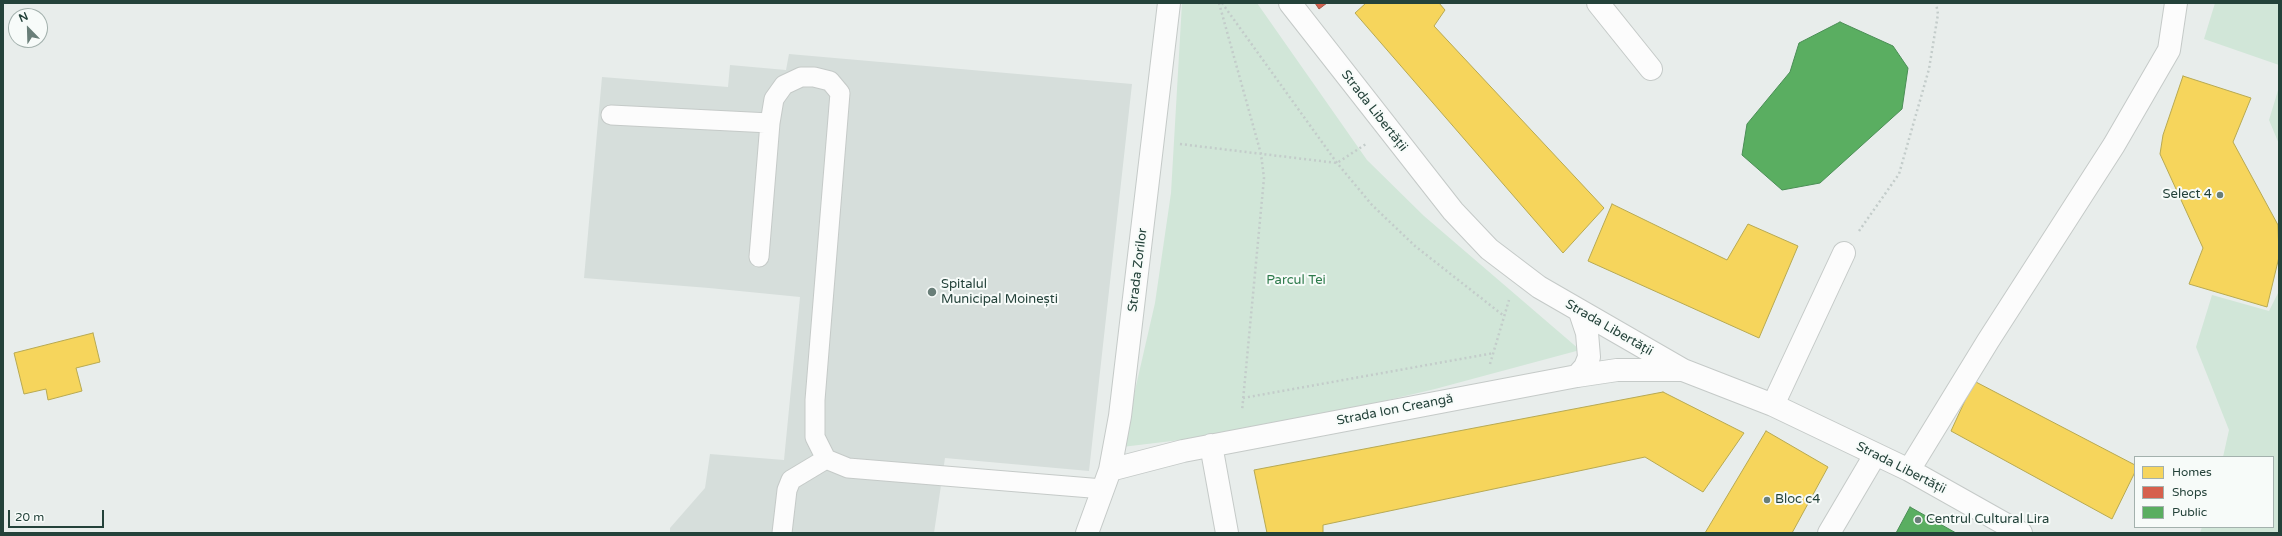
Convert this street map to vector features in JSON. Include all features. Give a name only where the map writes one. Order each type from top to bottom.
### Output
[{"type":"street","name":"Strada Zorilor","points":[[1087,533],[1106,480],[1120,416],[1169,3]]},
{"type":"street","name":"Strada Libertății","points":[[1290,3],[1453,211],[1489,249],[1539,288],[1683,370],[1772,405],[1909,470],[2021,533]]},
{"type":"street","points":[[1598,3],[1651,69]]},
{"type":"street","points":[[1909,470],[1988,341],[2114,145],[2169,50],[2176,3]]},
{"type":"street","points":[[1772,405],[1844,253]]},
{"type":"street","points":[[1577,376],[1585,367],[1590,358],[1587,333],[1580,312]]},
{"type":"street","name":"Strada Ion Creangă","points":[[1106,480],[1144,460],[1211,445],[1577,376],[1617,370],[1683,370]]},
{"type":"street","points":[[1211,445],[1227,533]]},
{"type":"street","points":[[1829,533],[1875,454]]},
{"type":"lane","points":[[759,257],[770,123],[774,99],[784,85],[800,76],[814,77],[830,82],[840,93],[815,400],[815,437],[826,459],[848,468],[1106,480]]},
{"type":"lane","points":[[611,115],[770,123]]},
{"type":"lane","points":[[782,533],[787,490],[791,480],[826,459]]},
{"type":"path","points":[[1219,3],[1261,154],[1264,178],[1263,203],[1239,440]]},
{"type":"path","points":[[1222,3],[1337,163],[1372,205],[1415,246],[1504,316]]},
{"type":"path","points":[[1844,253],[1899,174],[1929,69],[1938,14],[1936,3]]},
{"type":"path","points":[[1153,141],[1337,163],[1388,129]]},
{"type":"path","points":[[1481,394],[1518,271]]},
{"type":"path","points":[[1243,398],[1494,353]]},
{"type":"shaded area","name":"Spitalul Municipal Moinești","points":[[789,54],[1132,84],[1089,471],[945,458],[934,533],[670,533],[670,528],[705,488],[710,454],[784,460],[800,297],[584,278],[602,77],[728,87],[730,65],[786,70]]},
{"type":"green space","name":"Parcul Tei","points":[[1182,3],[1257,3],[1367,160],[1424,216],[1580,350],[1435,389],[1303,420],[1197,438],[1122,447],[1155,303],[1171,193]]},
{"type":"green space","points":[[2215,3],[2279,3],[2279,65],[2204,39]]},
{"type":"green space","points":[[2279,87],[2279,144],[2269,120]]},
{"type":"green space","points":[[2279,291],[2279,533],[2200,533],[2202,528],[2274,528],[2274,456],[2223,456],[2229,430],[2196,347],[2212,295],[2269,311]]},
{"type":"building: Homes","points":[[1366,3],[1439,3],[1445,10],[1434,26],[1604,208],[1563,253],[1355,13]]},
{"type":"building: Homes","name":"Select 4","points":[[2183,76],[2251,98],[2233,142],[2278,225],[2279,257],[2267,307],[2189,284],[2203,248],[2160,154],[2163,135]]},
{"type":"building: Homes","points":[[1612,204],[1727,260],[1748,224],[1798,246],[1759,338],[1588,261]]},
{"type":"building: Homes","points":[[93,333],[100,362],[76,368],[82,391],[48,400],[46,389],[24,394],[14,353]]},
{"type":"building: Homes","points":[[1974,381],[2134,464],[2134,474],[2112,519],[1951,431]]},
{"type":"building: Homes","points":[[1663,392],[1744,433],[1703,492],[1645,457],[1323,525],[1323,533],[1267,533],[1254,470]]},
{"type":"building: Homes","name":"Bloc c4","points":[[1766,431],[1828,467],[1792,533],[1705,533]]},
{"type":"building: Shops","points":[[1315,3],[1327,3],[1319,9]]},
{"type":"building: Public","points":[[1840,22],[1893,46],[1908,68],[1902,109],[1820,183],[1782,190],[1742,155],[1747,124],[1790,72],[1799,43]]},
{"type":"building: Public","name":"Centrul Cultural Lira","points":[[1910,507],[1956,533],[1896,533]]},
{"type":"place","name":"Select 4","points":[[2220,195]]},
{"type":"place","name":"Spitalul Municipal Moinești","points":[[932,292]]},
{"type":"place","name":"Bloc c4","points":[[1767,500]]},
{"type":"place","name":"Centrul Cultural Lira","points":[[1918,520]]}]
